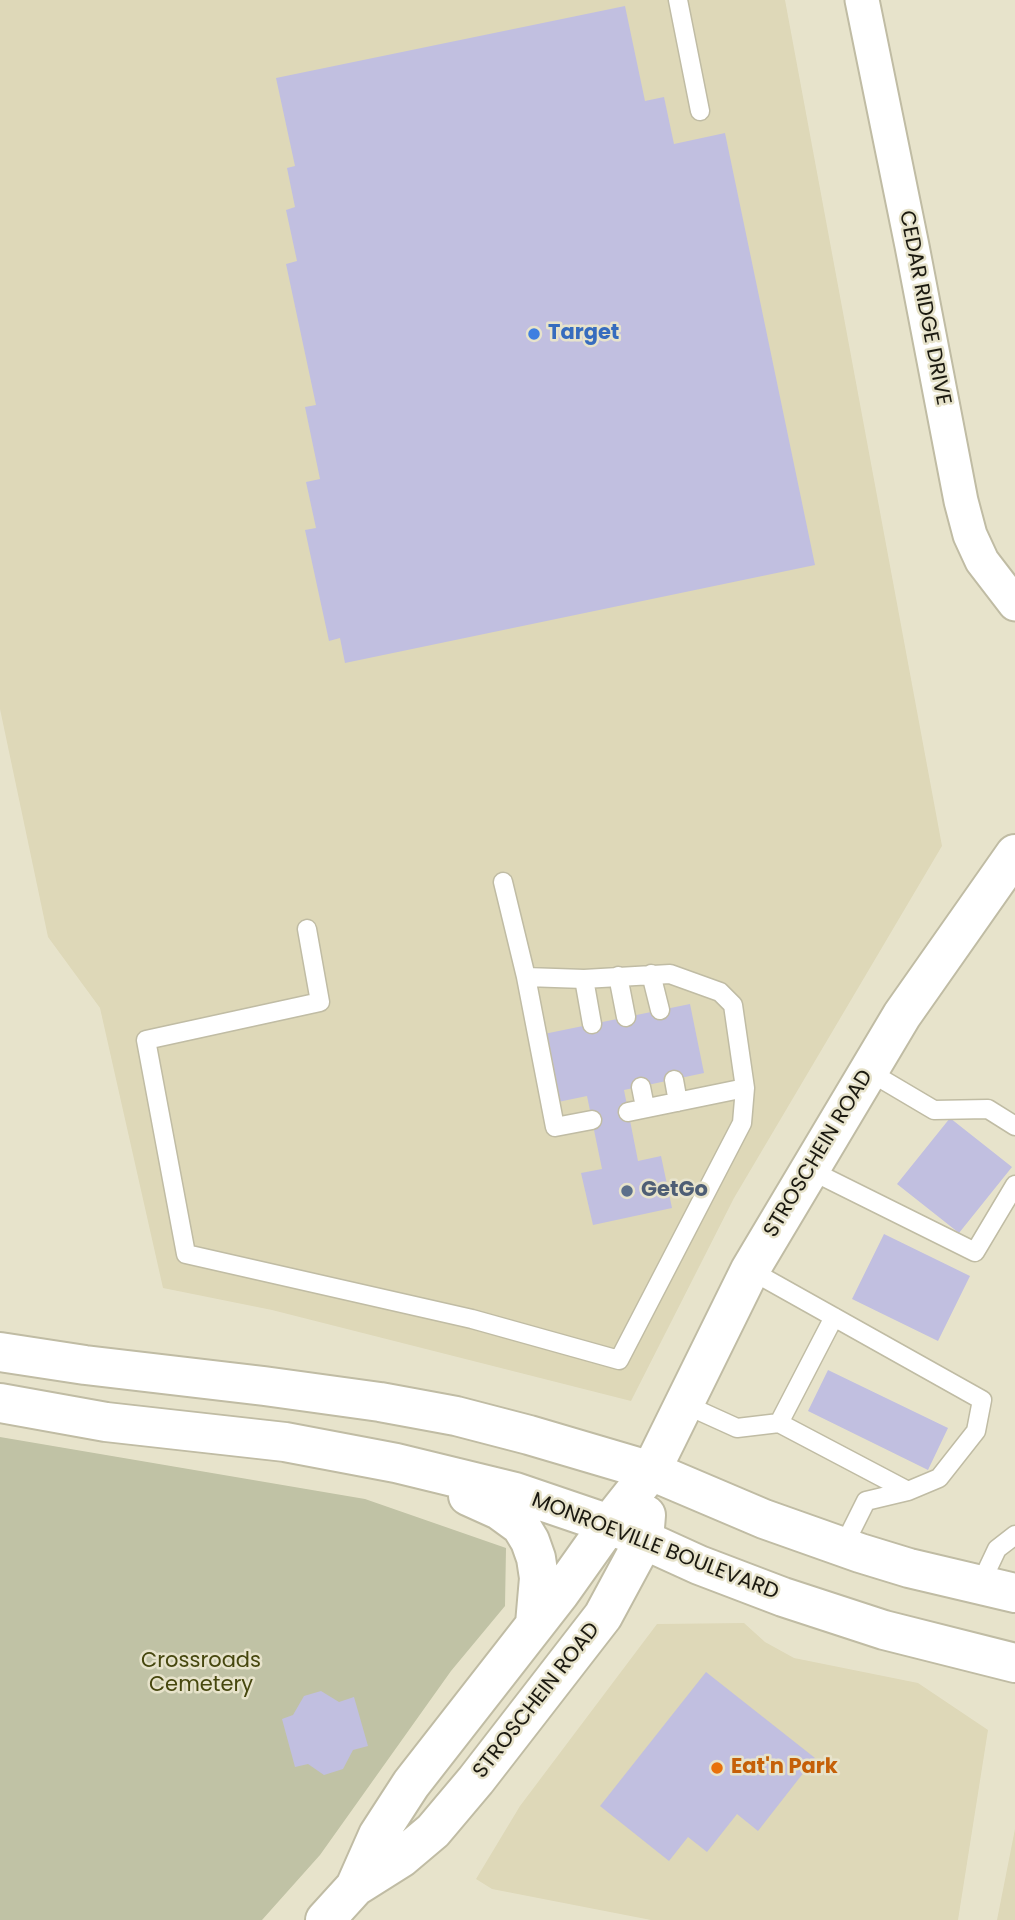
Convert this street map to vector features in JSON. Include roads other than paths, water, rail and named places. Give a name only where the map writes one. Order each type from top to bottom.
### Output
[{"type":"main road","name":"STROSCHEIN ROAD","points":[[325,1920],[355,1886],[378,1835],[411,1784],[651,1471],[750,1270],[902,1014],[1015,854]]},
{"type":"main road","points":[[0,1352],[85,1366],[380,1402],[443,1414],[529,1435],[651,1471],[764,1519],[843,1546],[909,1568],[997,1589]]},
{"type":"main road","name":"MONROEVILLE BOULEVARD","points":[[0,1403],[106,1422],[285,1442],[396,1463],[515,1492],[608,1524],[699,1565],[796,1601],[884,1630],[1015,1663]]},
{"type":"main road","points":[[396,1463],[499,1510],[521,1526],[536,1558],[539,1578],[536,1624]]},
{"type":"main road","name":"STROSCHEIN ROAD","points":[[355,1886],[401,1858],[433,1831],[603,1616],[644,1540],[651,1471]]},
{"type":"street","name":"CEDAR RIDGE DRIVE","points":[[862,0],[961,501],[970,535],[982,561],[1015,604]]},
{"type":"lane","points":[[678,0],[700,111]]},
{"type":"lane","points":[[503,882],[526,977],[555,1127],[592,1119]]},
{"type":"lane","points":[[307,929],[320,1002],[146,1040],[186,1254],[472,1318],[620,1360],[741,1123],[745,1087],[733,1005],[720,992],[670,974],[584,979],[526,977]]},
{"type":"lane","points":[[651,974],[660,1010]]},
{"type":"lane","points":[[618,976],[626,1017]]},
{"type":"lane","points":[[584,979],[592,1024]]},
{"type":"lane","points":[[868,1071],[934,1110],[988,1109],[1015,1126]]},
{"type":"lane","points":[[674,1080],[678,1102]]},
{"type":"lane","points":[[641,1087],[636,1110],[745,1087]]},
{"type":"lane","points":[[810,1170],[975,1252],[1015,1185]]},
{"type":"lane","points":[[750,1270],[982,1400],[976,1431],[939,1478],[908,1491],[866,1501],[843,1546]]},
{"type":"lane","points":[[779,1423],[834,1317]]},
{"type":"lane","points":[[684,1404],[737,1428],[779,1423],[908,1491]]},
{"type":"lane","points":[[997,1589],[997,1549],[1015,1535]]},
{"type":"place","name":"Target","points":[[534,334]]},
{"type":"place","name":"GetGo","points":[[627,1191]]},
{"type":"place","name":"Eat'n Park","points":[[717,1768]]},
{"type":"park label","name":"Crossroads Cemetery","points":[[201,1674]]}]
